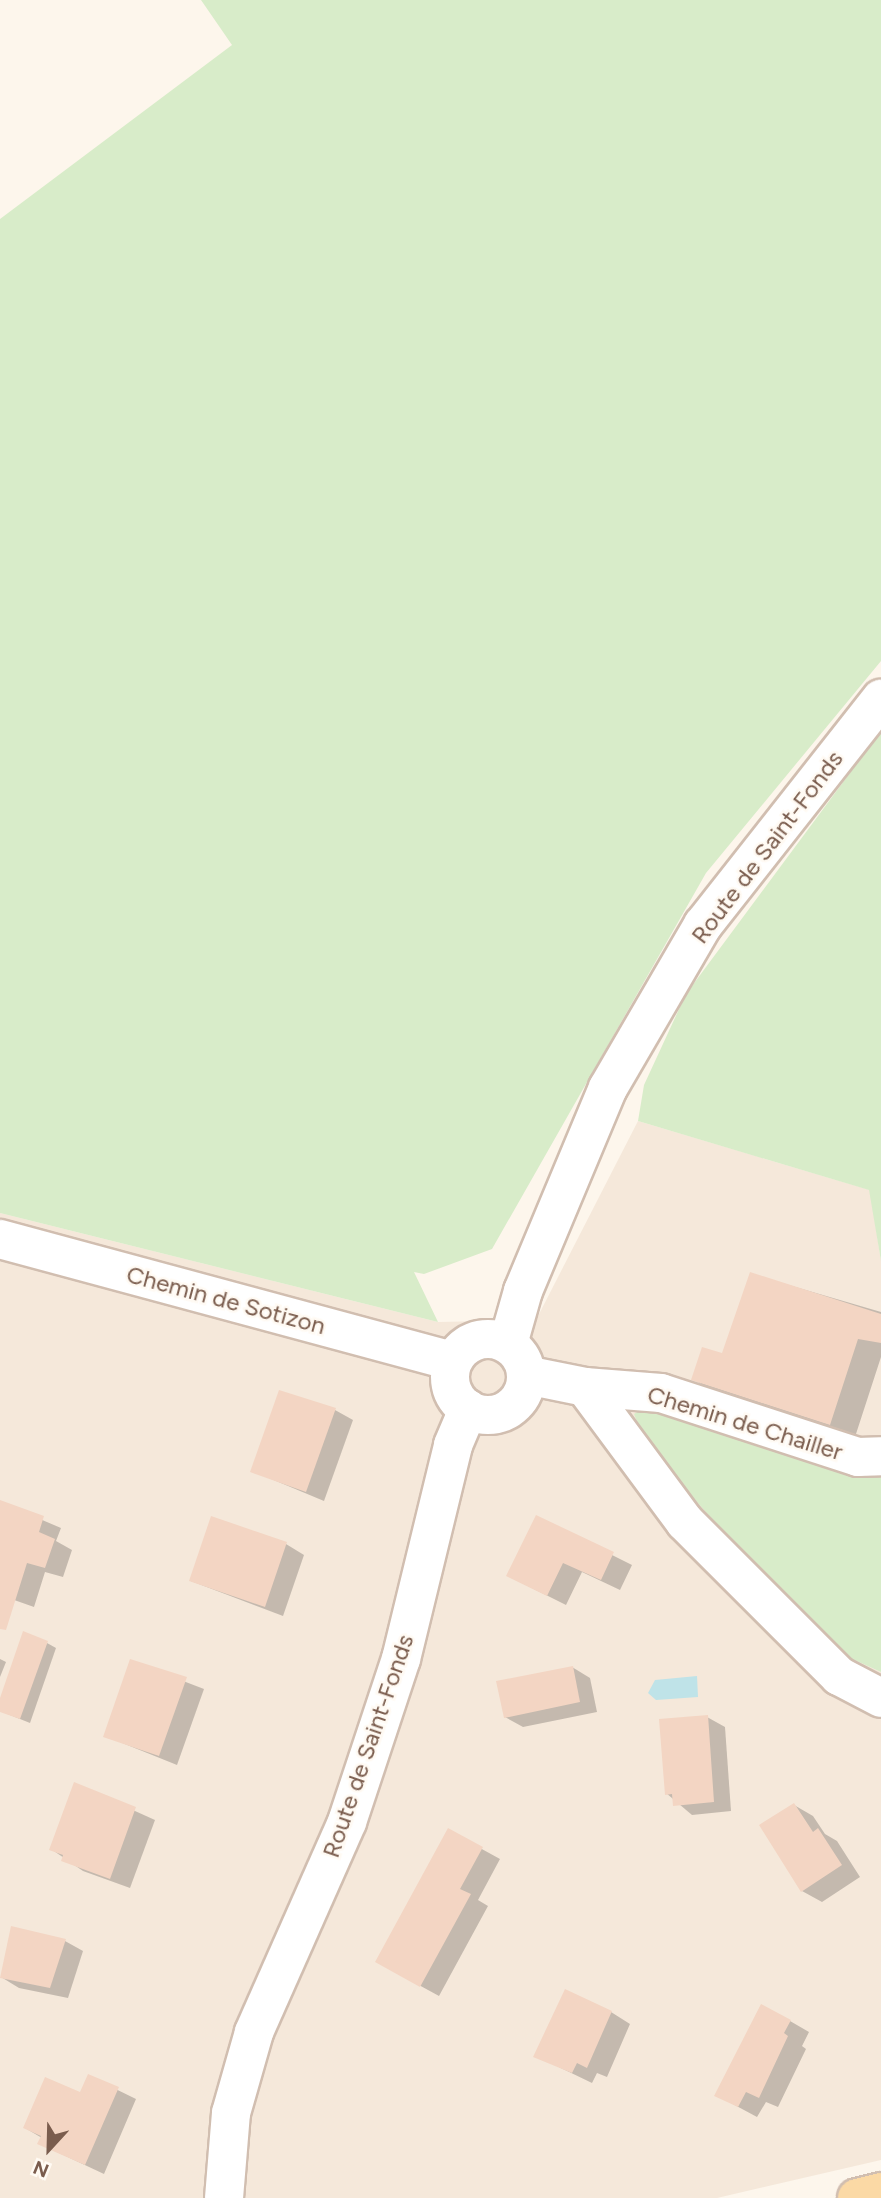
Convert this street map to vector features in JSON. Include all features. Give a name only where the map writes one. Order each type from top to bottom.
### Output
[{"type":"main road","points":[[857,2198],[881,2192]]},
{"type":"street","name":"Route de Saint-Fonds","points":[[517,1359],[523,1291],[608,1088],[703,925],[881,699]]},
{"type":"street","name":"Chemin de Sotizon","points":[[0,1239],[452,1361]]},
{"type":"street","points":[[492,1338],[517,1359],[524,1391],[514,1405],[500,1414],[484,1415],[468,1409],[452,1388],[452,1361],[476,1340],[492,1338]]},
{"type":"street","name":"Chemin de Chailler","points":[[517,1359],[585,1387],[661,1393],[858,1457],[881,1456]]},
{"type":"street","points":[[585,1387],[685,1522],[839,1675],[881,1698]]},
{"type":"street","name":"Route de Saint-Fonds","points":[[224,2198],[232,2113],[254,2032],[346,1822],[401,1659],[453,1445],[468,1409]]},
{"type":"shaded area","points":[[638,1121],[870,1190],[881,1261],[881,1473],[861,1474],[646,1407],[850,1658],[881,1672],[881,2160],[717,2198],[0,2198],[0,1213],[438,1322],[536,1320]]},
{"type":"green space","points":[[201,0],[881,0],[881,661],[706,873],[492,1249],[424,1274],[414,1272],[438,1322],[0,1213],[0,219],[232,45]]},
{"type":"green space","points":[[881,731],[881,1261],[869,1190],[638,1121],[644,1085],[686,994]]},
{"type":"green space","points":[[646,1407],[861,1474],[881,1473],[881,1672],[850,1658],[790,1608],[646,1444],[634,1414]]},
{"type":"water","points":[[697,1676],[698,1697],[656,1700],[648,1693],[655,1680]]},
{"type":"building","points":[[750,1272],[881,1314],[881,1343],[858,1339],[830,1425],[691,1380],[702,1347],[722,1353]]},
{"type":"building","points":[[279,1390],[336,1408],[306,1492],[250,1472]]},
{"type":"building","points":[[0,1500],[44,1516],[39,1532],[55,1539],[45,1568],[27,1563],[6,1630],[0,1629]]},
{"type":"building","points":[[536,1515],[614,1552],[601,1580],[563,1563],[547,1596],[506,1576]]},
{"type":"building","points":[[211,1516],[287,1542],[265,1607],[189,1581]]},
{"type":"building","points":[[23,1631],[48,1641],[20,1719],[0,1712],[0,1698]]},
{"type":"building","points":[[130,1659],[187,1677],[159,1756],[103,1737]]},
{"type":"building","points":[[573,1666],[580,1702],[504,1718],[496,1681]]},
{"type":"building","points":[[708,1715],[714,1802],[673,1806],[672,1794],[665,1795],[659,1719]]},
{"type":"building","points":[[74,1782],[136,1807],[110,1879],[61,1861],[63,1855],[49,1850]]},
{"type":"building","points":[[794,1803],[813,1832],[818,1828],[842,1865],[801,1892],[759,1825]]},
{"type":"building","points":[[448,1828],[483,1847],[460,1889],[471,1894],[420,1987],[375,1962]]},
{"type":"building","points":[[11,1926],[66,1939],[50,1988],[0,1978]]},
{"type":"building","points":[[565,1989],[612,2011],[587,2068],[577,2063],[572,2073],[533,2057]]},
{"type":"building","points":[[761,2004],[791,2020],[784,2033],[788,2036],[759,2098],[746,2092],[738,2107],[714,2096]]},
{"type":"building","points":[[88,2074],[119,2087],[85,2165],[37,2144],[41,2136],[23,2128],[45,2077],[80,2092]]}]
